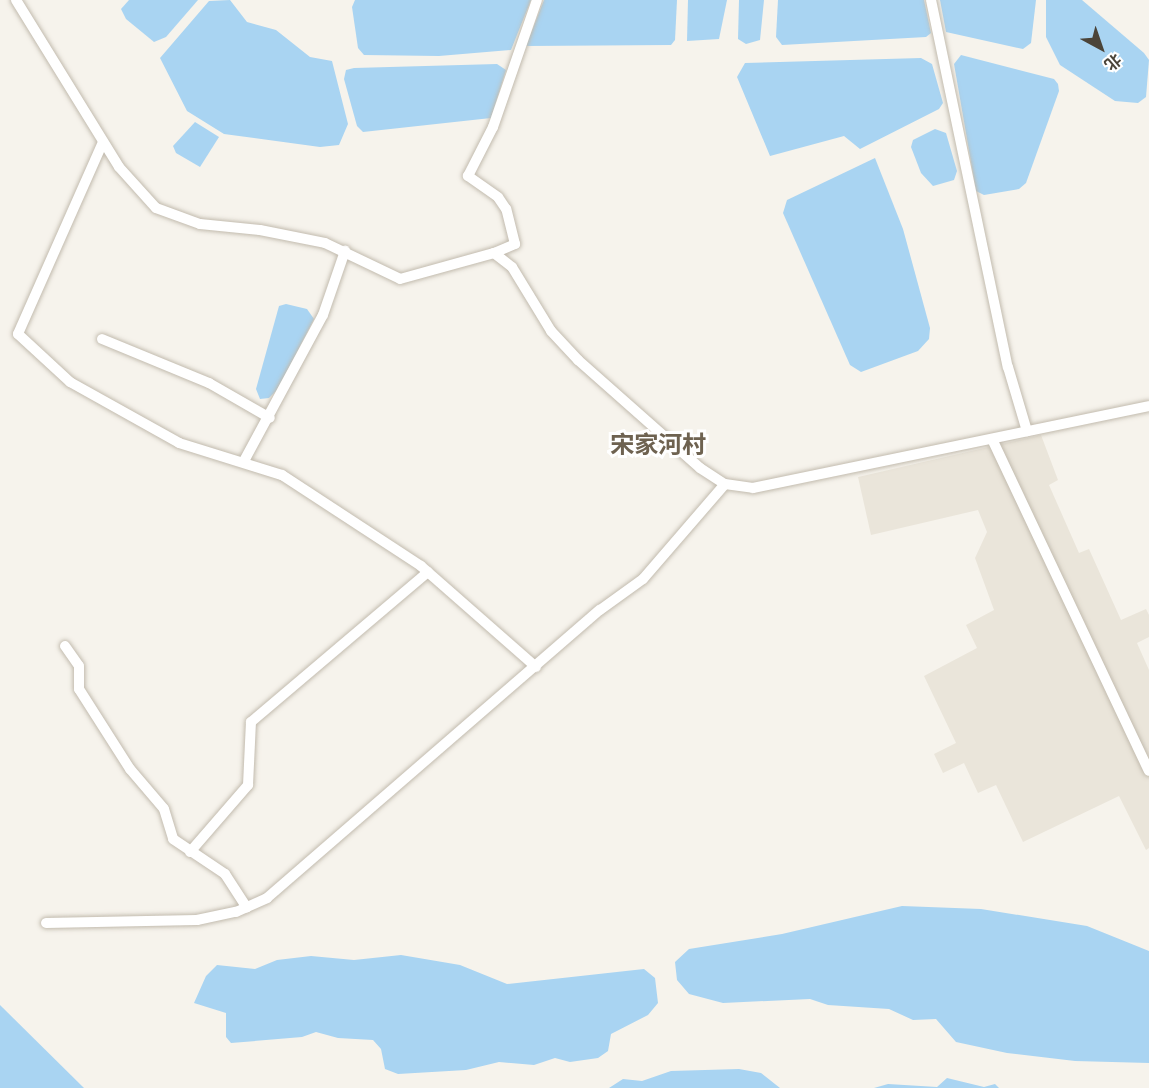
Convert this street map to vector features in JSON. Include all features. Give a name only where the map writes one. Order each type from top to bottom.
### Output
[{"type":"street","points":[[16,0],[103,142],[135,188],[164,213],[200,224],[287,235],[345,250],[391,276],[406,279],[494,253],[515,244],[506,209],[498,197],[468,176],[493,127],[537,0]]},
{"type":"street","points":[[931,0],[1008,368],[1027,431]]},
{"type":"street","points":[[103,142],[18,334],[40,359],[90,394],[112,402],[179,443],[244,461],[282,475],[428,572],[536,667]]},
{"type":"street","points":[[244,461],[270,418],[323,315],[345,250]]},
{"type":"street","points":[[494,253],[512,267],[551,331],[578,360],[700,468],[725,484],[753,488],[1149,406]]},
{"type":"street","points":[[102,339],[209,382],[270,418]]},
{"type":"street","points":[[992,439],[1055,579],[1149,771]]},
{"type":"street","points":[[46,922],[197,920],[247,908],[285,886],[600,610],[643,579],[725,484]]},
{"type":"street","points":[[190,852],[248,785],[251,722],[428,572]]},
{"type":"street","points":[[65,646],[79,666],[80,689],[130,769],[164,809],[173,839],[225,874],[247,908]]},
{"type":"shaded area","points":[[1041,435],[1058,480],[1049,485],[1079,553],[1089,549],[1121,620],[1146,609],[1149,615],[1149,637],[1137,643],[1149,670],[1149,848],[1146,850],[1119,796],[1023,842],[996,785],[978,793],[964,763],[943,773],[934,754],[956,743],[924,676],[977,648],[966,625],[994,610],[975,558],[987,532],[978,510],[871,535],[858,477]]},
{"type":"water","points":[[129,0],[198,0],[166,37],[154,42],[126,19],[121,9]]},
{"type":"water","points":[[230,0],[247,22],[276,30],[310,57],[332,61],[348,124],[339,145],[320,147],[224,134],[187,111],[160,58],[209,1]]},
{"type":"water","points":[[355,0],[531,0],[511,50],[439,56],[364,55],[358,48],[352,7]]},
{"type":"water","points":[[544,0],[677,0],[675,40],[671,45],[526,46]]},
{"type":"water","points":[[688,0],[727,0],[719,39],[687,41]]},
{"type":"water","points":[[739,0],[764,0],[760,40],[746,44],[738,39]]},
{"type":"water","points":[[778,0],[924,0],[931,33],[926,37],[782,45],[776,37]]},
{"type":"water","points":[[940,0],[1036,0],[1031,43],[1023,49],[946,32]]},
{"type":"water","points":[[1046,0],[1082,0],[1144,53],[1149,60],[1146,97],[1138,103],[1115,101],[1060,65],[1046,37]]},
{"type":"water","points":[[961,55],[1054,79],[1058,84],[1059,91],[1026,183],[1019,189],[984,195],[976,191],[954,64]]},
{"type":"water","points":[[921,58],[932,64],[943,103],[939,109],[860,149],[844,136],[770,156],[737,77],[745,63]]},
{"type":"water","points":[[497,64],[506,70],[491,118],[363,132],[357,126],[344,79],[346,70],[354,68]]},
{"type":"water","points":[[195,122],[219,137],[200,167],[176,153],[173,146]]},
{"type":"water","points":[[935,129],[946,133],[957,171],[954,180],[933,186],[921,173],[911,147],[913,140]]},
{"type":"water","points":[[875,158],[903,229],[930,328],[929,339],[918,351],[861,372],[850,365],[783,213],[787,200]]},
{"type":"water","points":[[286,304],[307,309],[314,319],[278,389],[269,398],[260,399],[256,389],[279,306]]},
{"type":"water","points":[[902,906],[981,909],[1087,926],[1149,951],[1149,1063],[1075,1061],[1007,1053],[956,1042],[936,1019],[913,1020],[889,1009],[828,1005],[810,999],[723,1003],[689,994],[677,980],[675,962],[689,949],[782,934]]},
{"type":"water","points":[[401,955],[460,965],[507,984],[644,969],[655,978],[658,1003],[648,1015],[611,1034],[608,1051],[598,1058],[570,1062],[555,1058],[534,1065],[499,1062],[466,1070],[398,1074],[385,1069],[381,1049],[373,1040],[338,1038],[316,1032],[302,1037],[231,1043],[226,1037],[226,1013],[194,1003],[206,976],[217,965],[255,969],[277,960],[311,956],[354,960]]},
{"type":"water","points":[[0,1005],[84,1088],[0,1088]]},
{"type":"water","points":[[739,1069],[761,1073],[780,1088],[609,1088],[623,1079],[642,1081],[671,1071]]},
{"type":"water","points":[[947,1078],[984,1087],[995,1084],[999,1088],[874,1088],[888,1084],[937,1087]]},
{"type":"district","name":"宋家河村","points":[[658,445]]}]
